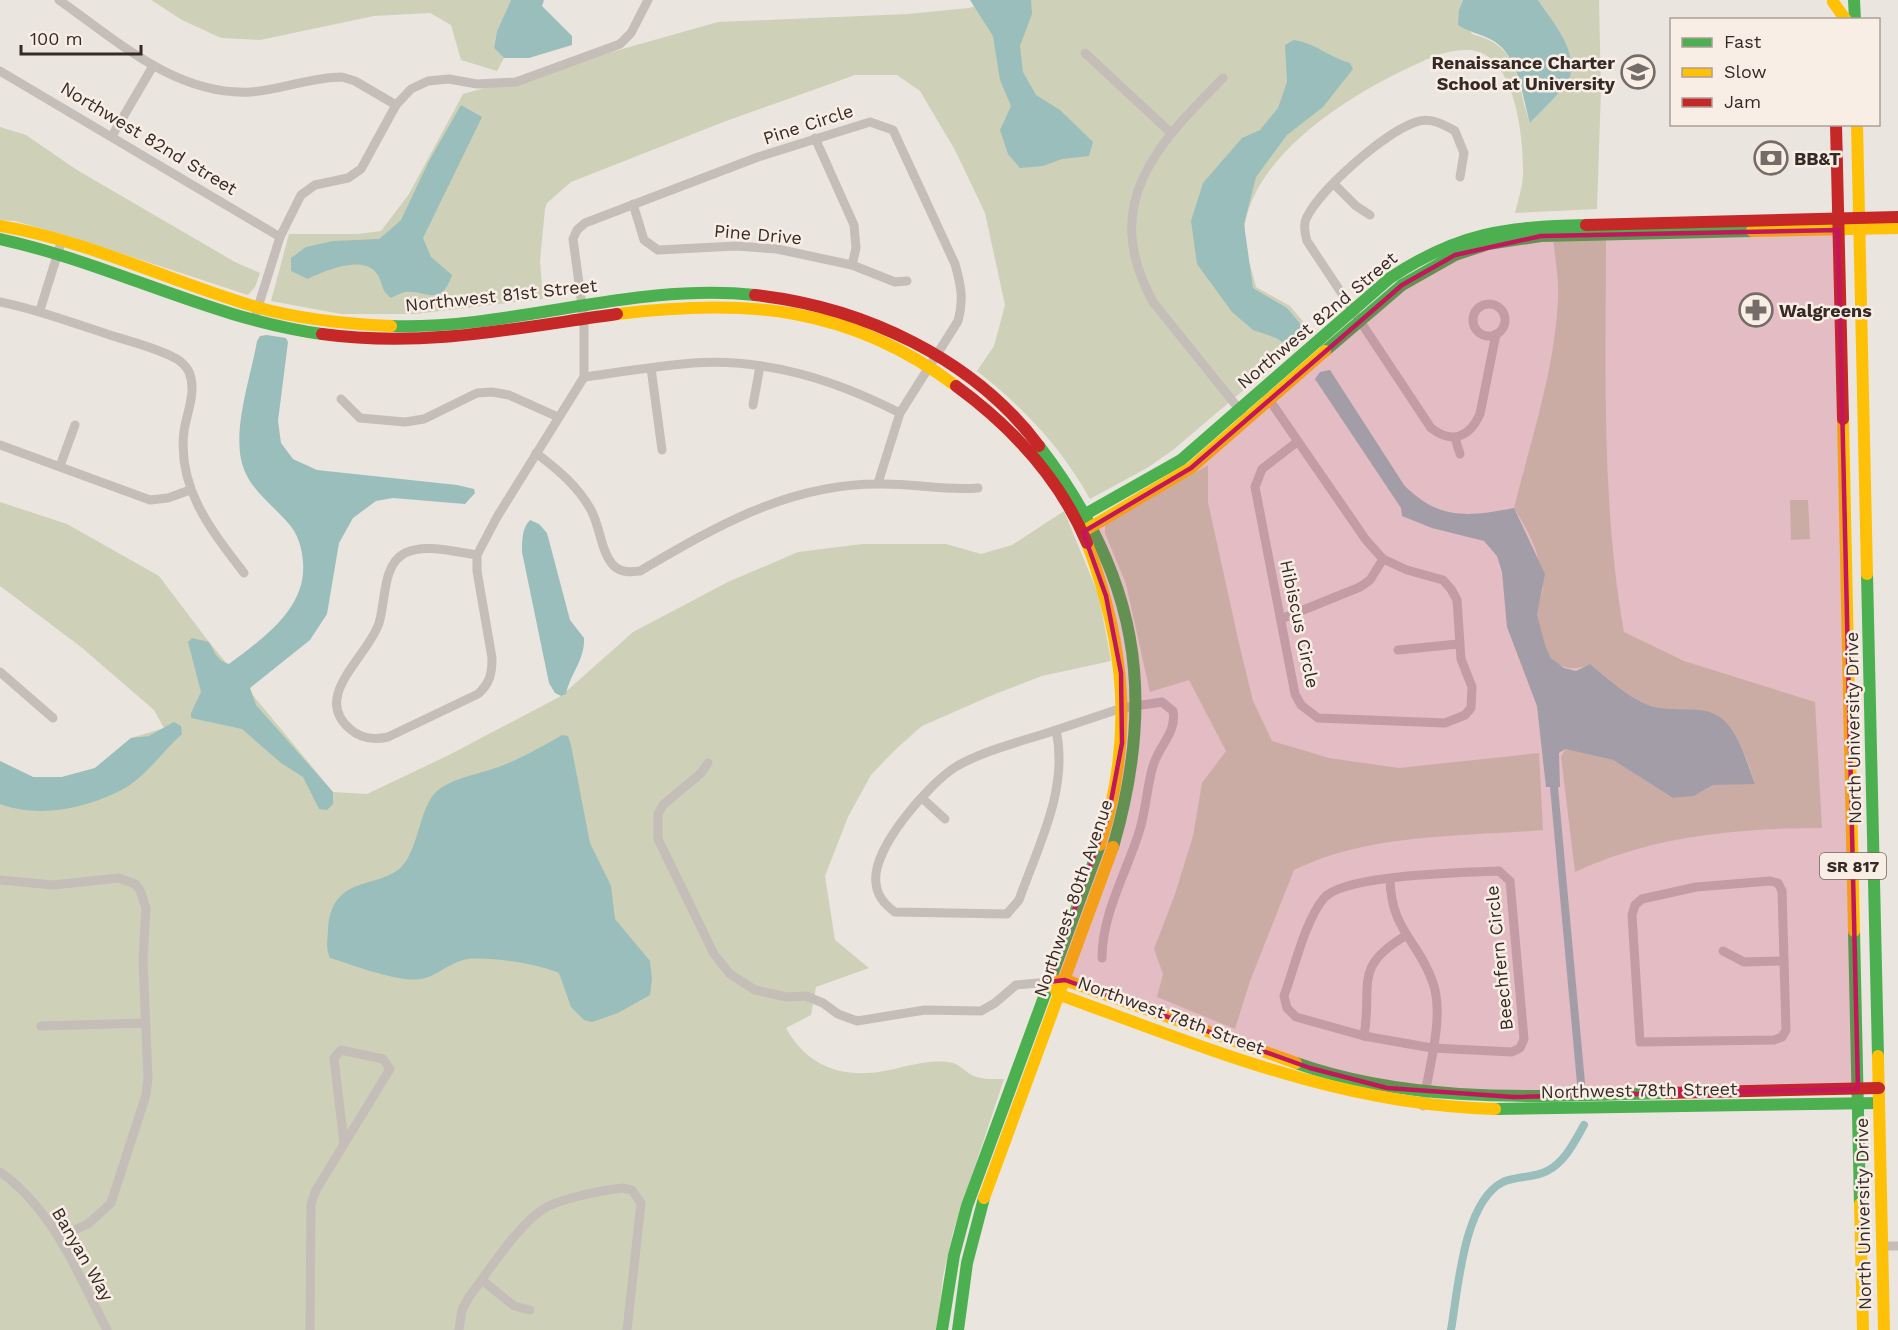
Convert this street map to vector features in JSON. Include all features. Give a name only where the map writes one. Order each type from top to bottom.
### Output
[{"type":"street","points":[[59,0],[153,66],[198,85],[226,91],[251,92],[342,77],[355,81],[396,105]]},
{"type":"street","points":[[1854,0],[1855,18]]},
{"type":"street","points":[[256,313],[280,237],[301,195],[315,185],[348,178],[361,169],[396,105],[411,89],[428,81],[449,79],[477,84],[516,82],[620,44],[631,33],[645,1]]},
{"type":"street","points":[[1833,1],[1833,18]]},
{"type":"street","points":[[1833,1],[1845,18]]},
{"type":"street","points":[[1085,53],[1170,132]]},
{"type":"street","points":[[112,136],[153,66]]},
{"type":"street","name":"Northwest 82nd Street","points":[[0,71],[280,237]]},
{"type":"street","points":[[1223,78],[1170,132],[1146,168],[1139,188],[1133,224],[1136,261],[1149,295],[1161,315],[1243,414]]},
{"type":"street","points":[[1460,177],[1464,153],[1455,131],[1431,120],[1417,122],[1387,139],[1353,164],[1305,220],[1304,231],[1307,241],[1356,316],[1431,428],[1441,436],[1455,438],[1466,435],[1475,426],[1480,414],[1496,334]]},
{"type":"street","name":"Pine Circle","points":[[584,376],[584,320],[573,239],[577,230],[585,223],[815,138],[870,122],[893,130],[955,264],[963,303],[957,321],[900,413],[878,483]]},
{"type":"street","name":"North University Drive","points":[[1836,126],[1865,1326]]},
{"type":"street","name":"North University Drive","points":[[1857,126],[1884,1330]]},
{"type":"street","points":[[815,138],[854,225],[856,248],[852,265]]},
{"type":"street","points":[[1334,184],[1356,206],[1370,215]]},
{"type":"street","name":"Pine Drive","points":[[633,204],[644,240],[658,250],[698,246],[777,249],[852,265],[895,282],[907,281]]},
{"type":"street","name":"Northwest 82nd Street","points":[[1081,516],[1153,478],[1243,414],[1356,316],[1417,259],[1447,244],[1484,232],[1520,226],[1838,223],[1898,217]]},
{"type":"street","name":"Northwest 82nd Street","points":[[1859,222],[1898,228]]},
{"type":"street","name":"Northwest 81st Street","points":[[0,226],[62,240],[256,313],[290,329],[372,340],[464,337],[682,307],[726,305],[767,308]]},
{"type":"street","name":"Northwest 81st Street","points":[[0,239],[57,253],[256,313],[338,322],[404,325],[477,320],[694,291],[768,295]]},
{"type":"street","points":[[40,310],[62,240]]},
{"type":"street","name":"Northwest 80th Avenue","points":[[768,295],[808,302],[853,314],[895,332],[937,353],[977,382],[1020,420],[1048,453],[1081,516],[1083,532],[1106,596],[1116,635],[1122,708],[1122,743],[1108,817],[968,1206],[952,1266],[942,1330]]},
{"type":"street","points":[[0,302],[40,310],[176,358],[189,371],[192,386],[184,431],[184,454],[190,490],[200,514],[244,573]]},
{"type":"street","name":"Northwest 80th Avenue","points":[[767,308],[806,315],[891,344],[970,393],[1012,431],[1081,516],[1094,525],[1119,593],[1129,633],[1136,705],[1136,744],[1121,822],[985,1196],[967,1263],[958,1330]]},
{"type":"street","points":[[477,555],[418,549],[394,561],[389,573],[379,624],[369,646],[338,686],[336,700],[342,723],[364,738],[376,740],[388,737],[478,694],[488,685],[492,672],[477,571],[477,555],[584,376],[695,363],[760,366],[792,371],[836,383],[900,413]]},
{"type":"street","points":[[753,405],[760,366]]},
{"type":"street","points":[[651,368],[662,450]]},
{"type":"street","points":[[341,399],[360,418],[405,422],[424,419],[477,393],[492,392],[509,395],[558,417]]},
{"type":"street","name":"Hibiscus Circle","points":[[1266,394],[1366,540],[1383,559],[1407,570],[1443,580],[1451,589],[1457,600],[1458,644],[1473,697],[1471,708],[1456,721],[1445,723],[1318,718],[1301,705],[1295,694],[1255,487],[1262,469],[1297,442]]},
{"type":"street","name":"Northwest 82nd Street","points":[[1083,532],[1191,468],[1243,414]]},
{"type":"street","points":[[60,466],[75,425]]},
{"type":"street","points":[[1455,438],[1460,454]]},
{"type":"street","points":[[0,445],[150,500],[168,498],[190,490]]},
{"type":"street","points":[[536,453],[578,490],[591,509],[608,557],[615,567],[627,573],[640,571],[717,526],[754,508],[796,494],[878,483],[952,490],[978,488]]},
{"type":"street","points":[[1281,619],[1360,587],[1370,580],[1383,559]]},
{"type":"street","points":[[1398,650],[1458,644]]},
{"type":"street","points":[[0,672],[53,718]]},
{"type":"street","points":[[1056,730],[1060,757],[1055,797],[1019,900],[1007,914],[905,914],[895,912],[886,906],[876,883],[879,859],[922,798],[956,767],[981,755],[1056,730],[1122,708],[1162,702],[1173,711],[1173,728],[1160,748],[1152,767],[1140,829],[1103,930],[1101,958]]},
{"type":"street","points":[[1850,720],[1858,736],[1871,748]]},
{"type":"street","points":[[708,763],[701,773],[663,805],[658,814],[658,839],[714,954],[730,974],[755,990],[787,997],[806,996],[823,1003],[838,1014],[858,1021],[925,1010],[981,1011],[995,1003],[1016,985],[1048,982]]},
{"type":"street","points":[[922,798],[945,819]]},
{"type":"street","name":"Beechfern Circle","points":[[1499,871],[1510,881],[1524,1039],[1520,1048],[1512,1052],[1432,1048],[1364,1036],[1296,1017],[1287,1008],[1284,996],[1312,917],[1326,895],[1335,889],[1359,881],[1499,871]]},
{"type":"street","points":[[0,880],[53,885],[110,878],[135,884],[140,890],[146,908],[142,960],[146,1095],[111,1203],[88,1224],[59,1237]]},
{"type":"street","points":[[1390,879],[1390,898],[1405,936],[1425,965],[1436,996],[1432,1048],[1423,1106]]},
{"type":"street","points":[[1778,883],[1782,891],[1784,961],[1786,1030],[1782,1037],[1774,1040],[1640,1042],[1632,915],[1635,905],[1642,899],[1696,886],[1778,883]]},
{"type":"street","points":[[1364,1036],[1370,967],[1383,951],[1405,936]]},
{"type":"street","points":[[1723,951],[1744,962],[1784,961]]},
{"type":"street","name":"Northwest 78th Street","points":[[1048,982],[1065,980],[1310,1068],[1388,1088],[1425,1093],[1513,1097],[1879,1088]]},
{"type":"street","name":"Northwest 78th Street","points":[[1048,982],[1060,995],[1308,1082],[1423,1106],[1535,1110],[1879,1103]]},
{"type":"street","points":[[41,1026],[145,1023]]},
{"type":"street","points":[[310,1330],[311,1204],[316,1190],[390,1069],[383,1059],[341,1050],[334,1058],[344,1144]]},
{"type":"street","name":"Banyan Way","points":[[0,1172],[28,1196],[59,1237],[107,1330]]},
{"type":"street","points":[[459,1330],[462,1310],[482,1280],[541,1210],[614,1189],[632,1190],[641,1203],[627,1330]]},
{"type":"street","points":[[1882,1246],[1898,1246]]},
{"type":"street","points":[[482,1280],[514,1306],[530,1310]]},
{"type":"highlighted area","points":[[1838,230],[1858,1089],[1513,1097],[1387,1088],[1310,1068],[1065,980],[1048,982],[1108,817],[1122,743],[1121,673],[1106,596],[1083,532],[1191,468],[1402,285],[1455,255],[1541,236]]},
{"type":"green space","points":[[151,0],[511,0],[497,31],[494,48],[504,58],[497,71],[461,60],[451,25],[430,13],[374,16],[260,40],[221,38],[182,20]]},
{"type":"green space","points":[[996,0],[1463,0],[1459,10],[1472,34],[1489,40],[1509,57],[1519,80],[1530,123],[1560,92],[1572,71],[1568,50],[1563,39],[1538,0],[1599,0],[1601,89],[1597,209],[1515,213],[1523,173],[1518,119],[1507,81],[1497,65],[1485,54],[1469,50],[1443,53],[1380,82],[1329,114],[1304,134],[1281,156],[1263,180],[1250,206],[1244,239],[1256,287],[1290,306],[1312,332],[1173,450],[1147,468],[1090,499],[1067,462],[1040,429],[977,371],[994,346],[1005,305],[985,213],[955,150],[920,91],[897,75],[855,75],[726,121],[571,182],[547,203],[545,209],[540,261],[543,299],[415,314],[341,314],[271,301],[289,234],[358,234],[381,231],[409,194],[463,94],[718,22],[907,14],[969,8]]},
{"type":"green space","points":[[0,127],[26,135],[77,170],[235,262],[260,273],[255,287],[248,295],[65,235],[15,221],[0,220]]},
{"type":"green space","points":[[1606,237],[1608,484],[1611,534],[1624,632],[1684,661],[1815,702],[1822,828],[1727,832],[1696,836],[1634,850],[1575,872],[1561,757],[1565,749],[1613,760],[1673,798],[1694,796],[1713,785],[1755,783],[1735,736],[1718,718],[1694,710],[1662,709],[1644,703],[1619,688],[1590,664],[1568,668],[1559,664],[1546,650],[1542,640],[1537,617],[1543,589],[1541,572],[1534,545],[1514,508],[1547,378],[1556,325],[1558,291],[1553,238]]},
{"type":"green space","points":[[1208,465],[1208,502],[1238,639],[1253,701],[1272,741],[1329,758],[1399,768],[1539,753],[1543,830],[1384,843],[1323,858],[1294,870],[1250,981],[1235,1029],[1157,997],[1163,974],[1154,949],[1175,894],[1193,836],[1202,783],[1226,751],[1189,680],[1150,692],[1126,584],[1105,533],[1105,525]]},
{"type":"green space","points":[[1790,500],[1808,500],[1810,539],[1791,540]]},
{"type":"green space","points":[[0,502],[67,524],[159,576],[209,642],[333,792],[367,794],[449,755],[561,696],[633,632],[728,582],[798,552],[862,544],[946,544],[981,554],[1012,545],[1064,511],[1099,596],[1111,661],[1042,676],[922,726],[871,775],[848,817],[825,876],[835,940],[869,968],[816,987],[811,1015],[786,1028],[804,1052],[827,1067],[840,1071],[869,1073],[927,1062],[944,1062],[956,1064],[976,1077],[1004,1079],[953,1232],[943,1276],[937,1330],[0,1330],[0,761],[33,777],[62,777],[95,768],[131,738],[164,728],[154,710],[81,647],[0,586]]},
{"type":"water","points":[[511,0],[544,0],[542,6],[572,36],[572,45],[529,58],[504,58],[494,48],[497,31]]},
{"type":"water","points":[[970,0],[1031,0],[1032,14],[1020,46],[1023,72],[1036,95],[1060,110],[1093,142],[1089,156],[1062,159],[1043,166],[1020,168],[1008,154],[1000,130],[1011,106],[1000,80],[993,36]]},
{"type":"water","points":[[1463,0],[1538,0],[1562,36],[1570,57],[1570,77],[1558,94],[1530,123],[1518,77],[1508,56],[1492,40],[1458,25],[1459,10]]},
{"type":"water","points":[[1294,40],[1309,44],[1350,63],[1353,69],[1323,107],[1287,135],[1256,177],[1244,224],[1253,288],[1287,308],[1308,333],[1290,347],[1276,338],[1253,330],[1232,312],[1197,264],[1191,221],[1203,183],[1242,138],[1260,130],[1278,108],[1287,82],[1285,45]]},
{"type":"water","points":[[461,105],[482,117],[423,238],[431,257],[452,275],[443,291],[432,295],[405,292],[391,298],[377,274],[371,268],[363,265],[344,266],[308,279],[291,271],[291,258],[306,247],[333,241],[379,239],[401,220],[429,161]]},
{"type":"water","points":[[260,336],[286,338],[288,342],[278,421],[281,443],[293,459],[317,470],[457,485],[474,489],[475,493],[465,504],[393,498],[376,501],[353,518],[339,543],[327,614],[310,640],[250,688],[256,705],[333,792],[333,804],[327,810],[319,809],[303,777],[281,763],[242,729],[191,718],[201,692],[188,642],[192,638],[209,642],[219,658],[229,664],[280,621],[298,594],[302,579],[302,552],[295,532],[254,487],[241,459],[239,445],[244,400],[257,341]]},
{"type":"water","points":[[1330,370],[1404,485],[1429,505],[1454,513],[1468,514],[1514,508],[1545,574],[1537,615],[1551,658],[1564,668],[1576,671],[1590,664],[1621,689],[1646,704],[1662,708],[1704,711],[1718,716],[1736,737],[1755,784],[1713,785],[1694,796],[1673,798],[1613,760],[1565,749],[1559,753],[1560,787],[1546,787],[1537,706],[1507,627],[1502,572],[1497,556],[1484,541],[1432,528],[1402,516],[1401,508],[1315,379],[1320,372]]},
{"type":"water","points":[[530,520],[539,524],[547,533],[570,620],[584,638],[580,660],[566,694],[561,696],[555,693],[549,683],[522,552],[524,530]]},
{"type":"water","points":[[174,722],[181,726],[182,734],[133,783],[111,795],[80,806],[48,811],[31,811],[0,804],[0,761],[33,777],[62,777],[95,768],[131,738],[149,736]]},
{"type":"water","points":[[562,735],[568,736],[571,745],[590,843],[611,886],[615,919],[650,961],[652,979],[650,995],[618,1013],[592,1022],[584,1020],[571,1007],[559,973],[539,966],[511,961],[472,959],[457,962],[426,978],[412,980],[376,973],[330,958],[327,949],[328,931],[331,912],[338,898],[348,890],[397,871],[410,853],[427,805],[437,791],[459,779],[517,759]]},
{"type":"waterway","points":[[1554,787],[1581,1083]]},
{"type":"waterway","points":[[1451,1330],[1465,1249],[1479,1208],[1490,1193],[1503,1182],[1542,1173],[1553,1167],[1569,1151],[1584,1125]]},
{"type":"traffic: fast","points":[[1854,0],[1855,18]]},
{"type":"traffic: fast","points":[[1082,516],[1181,460],[1390,278],[1415,263],[1438,251],[1484,235],[1531,228],[1586,225]]},
{"type":"traffic: fast","points":[[1325,351],[1402,285],[1455,255],[1488,244],[1541,236],[1752,231]]},
{"type":"traffic: fast","points":[[0,239],[41,249],[240,316],[281,327],[322,334]]},
{"type":"traffic: fast","points":[[391,326],[482,321],[663,295],[709,293],[755,295]]},
{"type":"traffic: fast","points":[[1039,446],[1072,494],[1098,541],[1117,589],[1130,637],[1135,686],[1134,737],[1127,791],[1113,847]]},
{"type":"traffic: fast","points":[[1867,574],[1878,1056]]},
{"type":"traffic: fast","points":[[942,1330],[954,1255],[967,1206],[1100,845]]},
{"type":"traffic: fast","points":[[1854,931],[1860,1204]]},
{"type":"traffic: fast","points":[[1296,1063],[1386,1086],[1432,1092],[1526,1096],[1666,1093]]},
{"type":"traffic: fast","points":[[1495,1109],[1879,1103]]},
{"type":"traffic: fast","points":[[958,1330],[967,1263],[984,1198]]},
{"type":"traffic: slow","points":[[1833,2],[1845,18]]},
{"type":"traffic: slow","points":[[1857,126],[1867,574]]},
{"type":"traffic: slow","points":[[0,226],[97,251],[256,307],[322,320],[391,326]]},
{"type":"traffic: slow","points":[[1752,231],[1898,228]]},
{"type":"traffic: slow","points":[[617,314],[709,307],[795,314],[836,324],[876,339],[916,359],[956,386]]},
{"type":"traffic: slow","points":[[1089,528],[1191,468],[1325,351]]},
{"type":"traffic: slow","points":[[1843,419],[1854,931]]},
{"type":"traffic: slow","points":[[1087,543],[1110,619],[1121,693],[1118,768],[1111,806],[1100,845]]},
{"type":"traffic: slow","points":[[984,1198],[1113,847]]},
{"type":"traffic: slow","points":[[1058,981],[1065,980],[1296,1063]]},
{"type":"traffic: slow","points":[[1055,989],[1060,995],[1220,1053],[1327,1085],[1381,1097],[1437,1105],[1495,1109]]},
{"type":"traffic: slow","points":[[1878,1056],[1884,1330]]},
{"type":"traffic: slow","points":[[1860,1204],[1863,1330]]},
{"type":"traffic: jam","points":[[1836,126],[1843,419]]},
{"type":"traffic: jam","points":[[1586,225],[1898,217]]},
{"type":"traffic: jam","points":[[755,295],[796,301],[836,311],[913,342],[949,363],[982,387],[1012,415],[1039,446]]},
{"type":"traffic: jam","points":[[322,334],[360,338],[434,338],[617,314]]},
{"type":"traffic: jam","points":[[956,386],[996,419],[1032,456],[1063,497],[1087,543]]},
{"type":"traffic: jam","points":[[1666,1093],[1879,1088]]},
{"type":"place","name":"Renaissance Charter School at University","points":[[1638,72]]},
{"type":"place","name":"BB&T","points":[[1771,158]]},
{"type":"place","name":"Walgreens","points":[[1756,310]]}]
